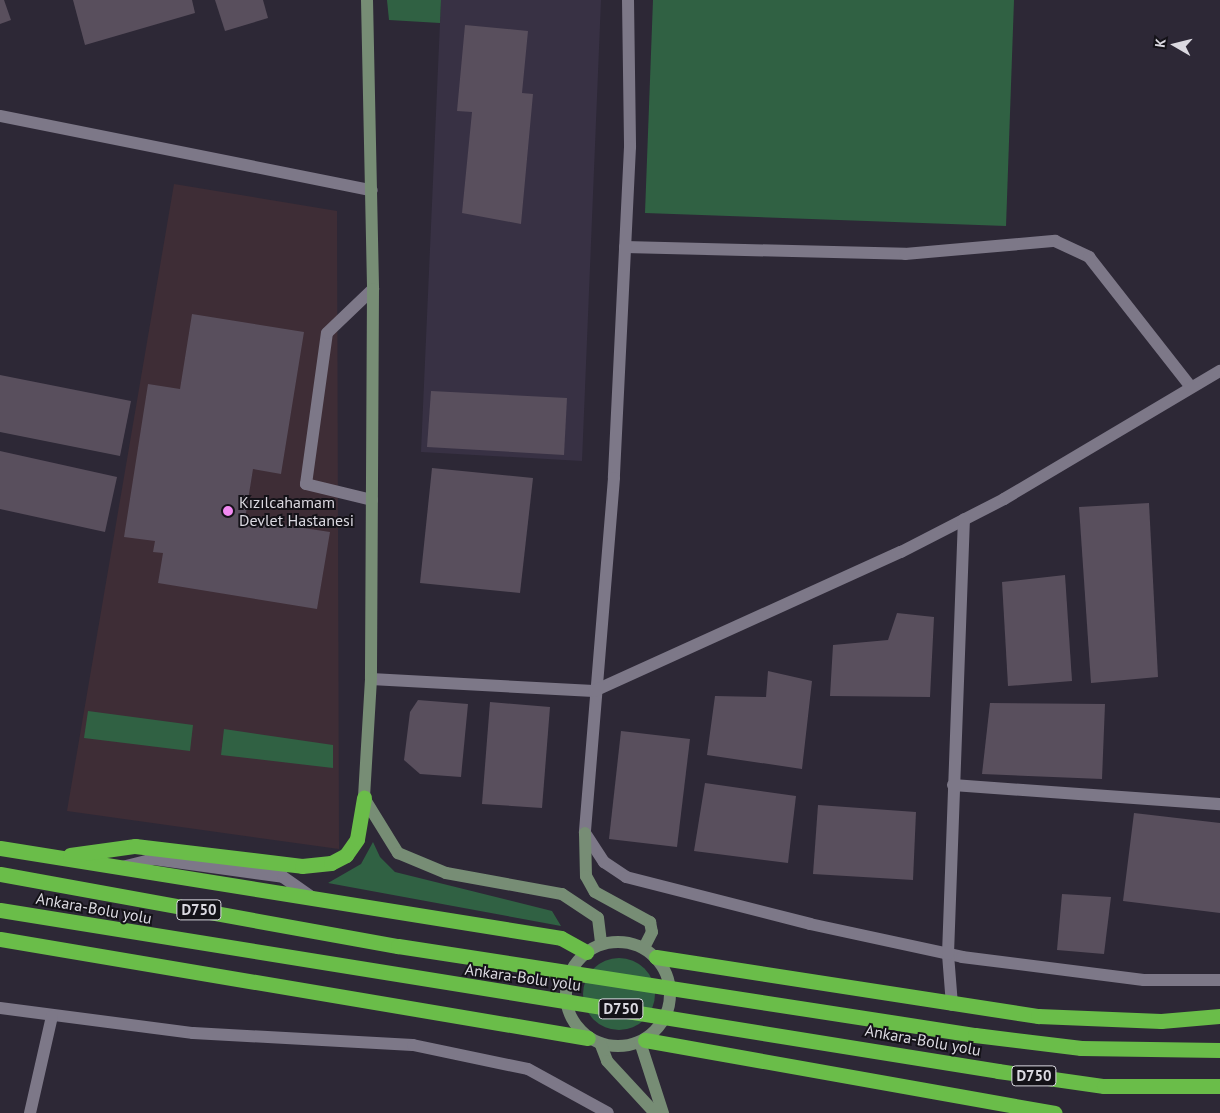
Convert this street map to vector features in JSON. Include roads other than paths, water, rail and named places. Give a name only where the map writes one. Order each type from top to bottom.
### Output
[{"type":"highway","points":[[54,857],[134,846],[302,866],[331,863],[346,855],[357,839],[364,798]]},
{"type":"highway","points":[[0,848],[561,938],[586,952]]},
{"type":"highway","name":"Ankara-Bolu yolu","points":[[0,874],[398,946],[1081,1048],[1220,1050]]},
{"type":"highway","name":"Ankara-Bolu yolu","points":[[0,910],[392,976],[850,1044],[1104,1086],[1220,1086]]},
{"type":"highway","points":[[0,940],[594,1041]]},
{"type":"highway","points":[[650,953],[952,1005],[1038,1016],[1161,1021],[1220,1016]]},
{"type":"highway","points":[[642,1041],[999,1108],[1055,1113]]},
{"type":"street","points":[[367,0],[373,289],[371,679],[364,798],[398,853],[446,873],[562,894],[598,918],[601,944]]},
{"type":"street","points":[[628,0],[630,147],[614,478],[594,691],[585,833],[586,876],[595,892],[650,922],[652,932],[650,953]]},
{"type":"street","points":[[0,116],[372,190]]},
{"type":"street","points":[[625,247],[905,254],[1055,241],[1089,257],[1191,387]]},
{"type":"street","points":[[372,500],[306,484],[327,333],[373,289]]},
{"type":"street","points":[[371,679],[594,691],[964,519],[1220,371]]},
{"type":"street","points":[[952,1005],[948,954],[964,519]]},
{"type":"street","points":[[953,785],[1220,804]]},
{"type":"street","points":[[585,833],[604,862],[626,876],[948,954],[1144,980],[1220,980]]},
{"type":"street","points":[[594,1041],[616,1048],[642,1041],[666,1016],[670,1001],[670,985],[650,953],[630,943],[601,944],[586,952],[567,979],[565,996],[576,1026],[594,1041],[607,1061],[655,1113]]},
{"type":"street","points":[[0,1008],[193,1033],[413,1046],[528,1069],[608,1113]]},
{"type":"street","points":[[30,1113],[52,1016]]},
{"type":"street","points":[[642,1041],[663,1113]]},
{"type":"place","name":"Kızılcahamam Devlet Hastanesi","points":[[228,511]]}]
